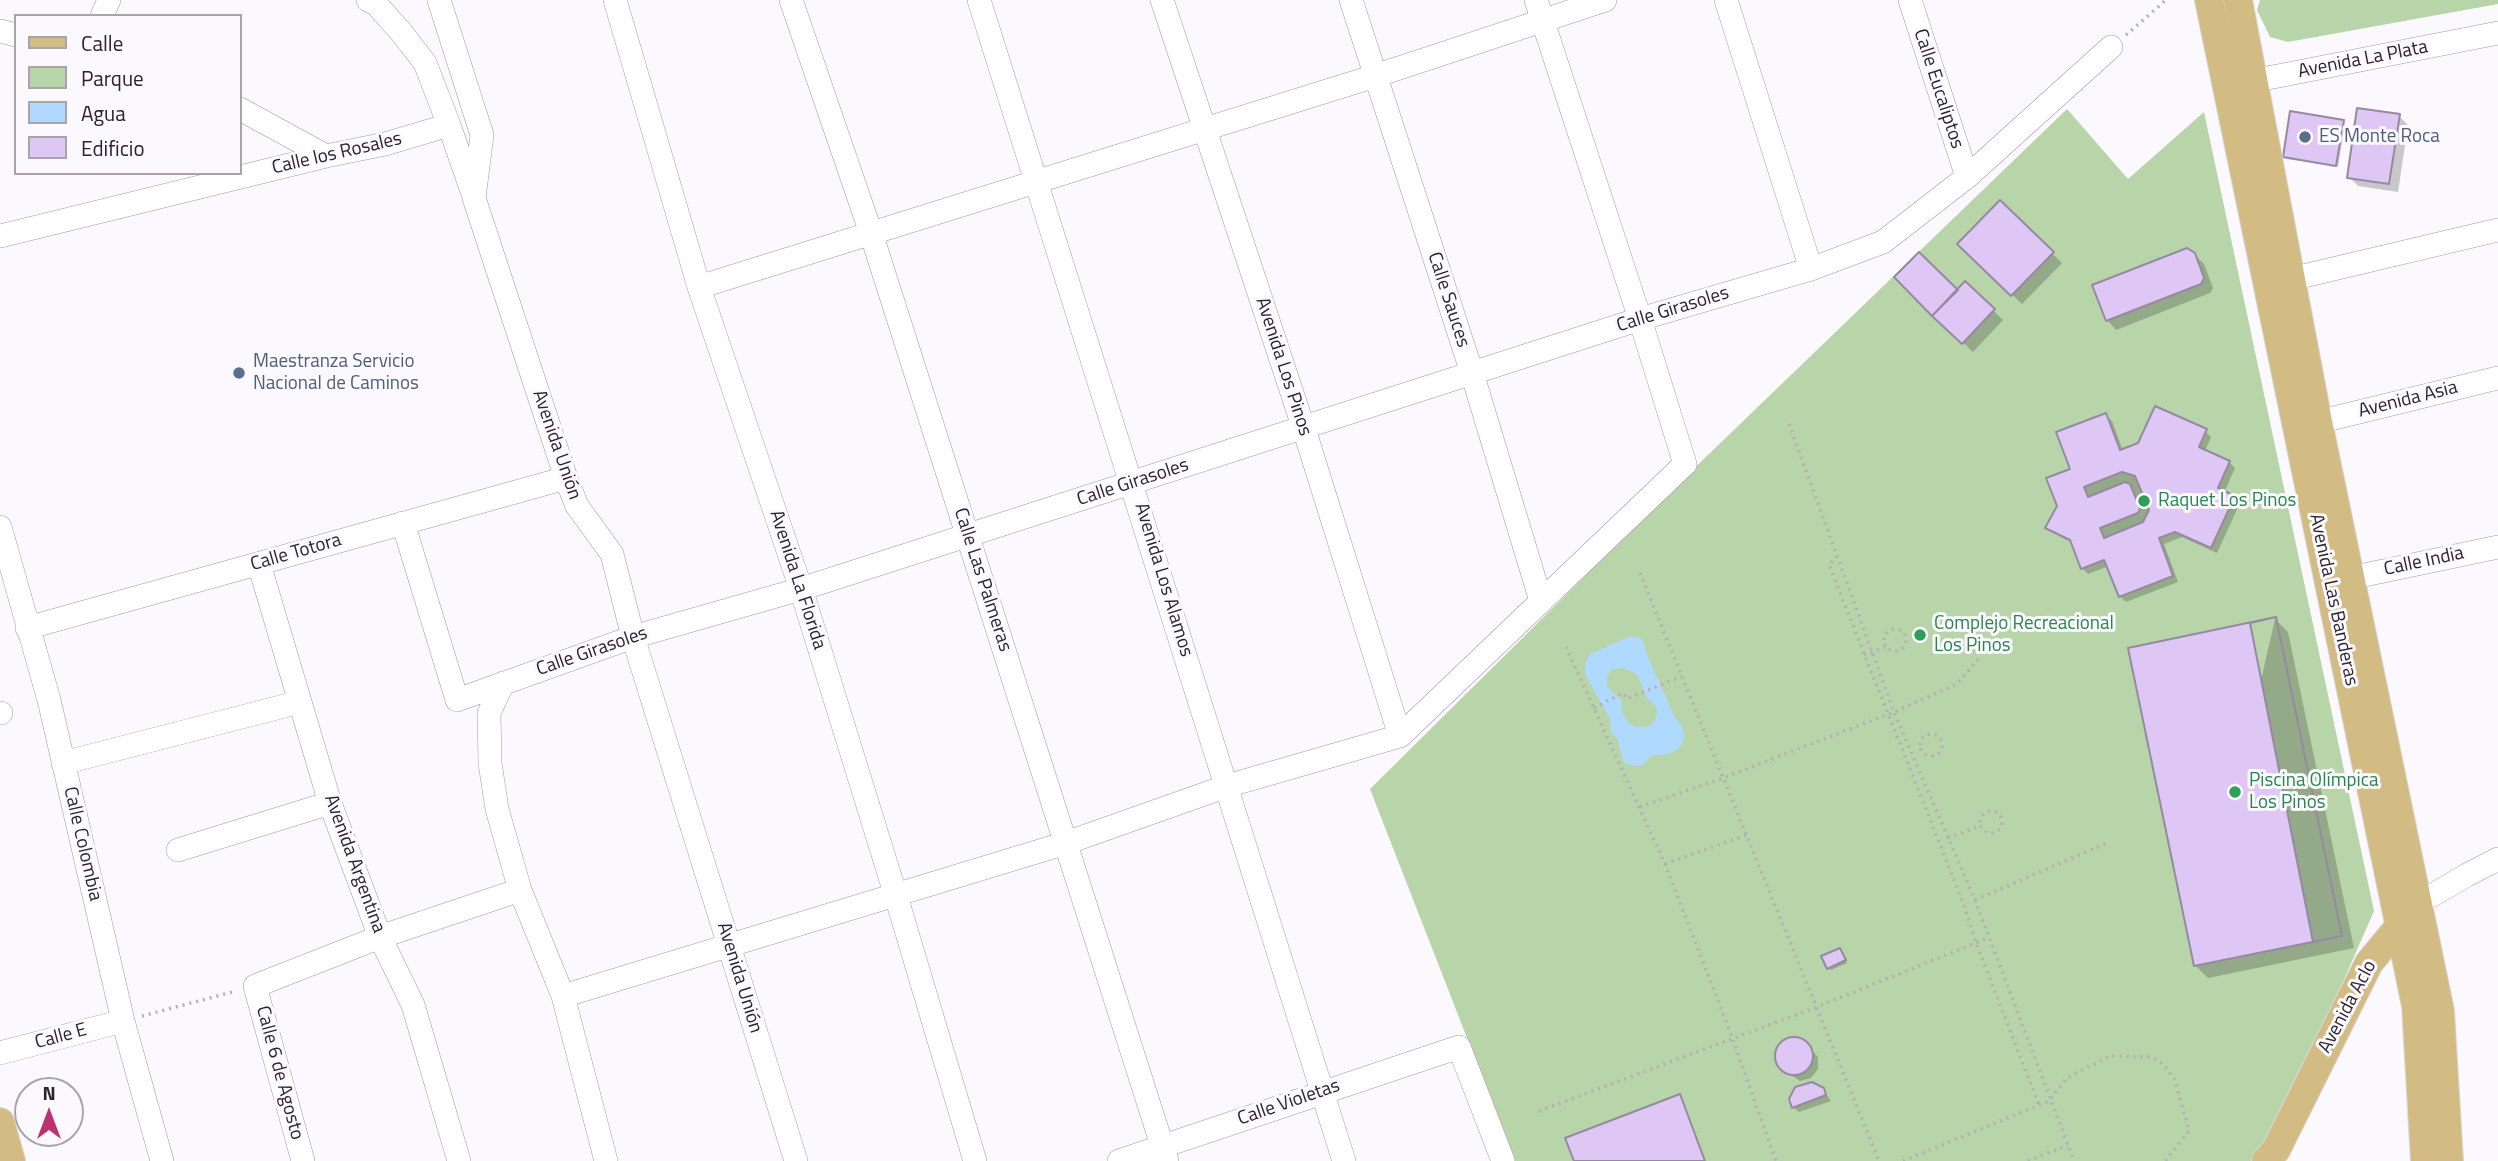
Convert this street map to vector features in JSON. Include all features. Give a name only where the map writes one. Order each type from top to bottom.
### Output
[{"type":"main road","name":"Avenida Las Banderas","points":[[2209,0],[2240,84],[2291,279],[2440,1011],[2449,1161]]},
{"type":"main road","name":"Avenida Las Banderas","points":[[2238,0],[2240,84],[2416,1006],[2425,1161]]},
{"type":"main road","name":"Avenida Aclo","points":[[2266,1161],[2276,1150],[2369,963],[2419,904]]},
{"type":"main road","points":[[0,1122],[11,1161]]},
{"type":"street","points":[[368,0],[377,5],[425,63],[471,191]]},
{"type":"street","name":"Avenida Unión","points":[[439,0],[482,135],[471,191],[566,478],[577,506],[612,554],[633,636],[796,1161]]},
{"type":"street","name":"Avenida La Florida","points":[[615,0],[699,287],[801,589],[975,1161]]},
{"type":"street","name":"Calle Las Palmeras","points":[[791,0],[871,233],[1165,1154]]},
{"type":"street","name":"Avenida Los Alamos","points":[[979,0],[1344,1161]]},
{"type":"street","name":"Avenida Los Pinos","points":[[1162,0],[1304,429],[1400,736]]},
{"type":"street","name":"Calle Sauces","points":[[1351,0],[1472,373],[1541,601]]},
{"type":"street","points":[[699,287],[1375,76],[1539,10],[1605,0]]},
{"type":"street","points":[[1726,0],[1811,269]]},
{"type":"street","name":"Calle Eucaliptos","points":[[1910,0],[1967,177]]},
{"type":"street","points":[[563,996],[1066,843],[1227,786],[1400,736],[1685,464],[1539,10]]},
{"type":"street","name":"Avenida La Plata","points":[[2240,84],[2498,33]]},
{"type":"street","name":"Calle Girasoles","points":[[403,523],[457,700],[633,636],[801,589],[1640,319],[1811,269],[1883,242],[1967,177],[2111,47]]},
{"type":"street","points":[[242,110],[326,156]]},
{"type":"street","name":"Calle los Rosales","points":[[0,236],[385,144],[449,125]]},
{"type":"street","points":[[2291,279],[2498,230]]},
{"type":"street","name":"Avenida Asia","points":[[2318,422],[2498,378]]},
{"type":"street","name":"Calle Totora","points":[[27,628],[566,478]]},
{"type":"street","name":"Calle Colombia","points":[[0,527],[49,701],[123,1021],[162,1161]]},
{"type":"street","name":"Calle India","points":[[2350,578],[2498,547]]},
{"type":"street","name":"Avenida Argentina","points":[[258,564],[330,803],[380,937],[413,1005],[459,1161]]},
{"type":"street","points":[[503,683],[489,713],[490,763],[497,809],[520,890],[563,996],[606,1161]]},
{"type":"street","points":[[63,763],[300,702]]},
{"type":"street","points":[[178,850],[330,803]]},
{"type":"street","name":"Avenida Aclo","points":[[2419,904],[2467,874],[2498,859]]},
{"type":"street","points":[[255,986],[380,937],[520,890]]},
{"type":"street","name":"Calle 6 de Agosto","points":[[255,986],[303,1161]]},
{"type":"street","name":"Calle E","points":[[0,1054],[123,1021]]},
{"type":"street","name":"Calle Violetas","points":[[1119,1161],[1165,1154],[1321,1092],[1459,1047],[1503,1161]]},
{"type":"path","points":[[2111,47],[2166,0]]},
{"type":"path","points":[[1789,424],[1895,712],[1975,900],[2074,1161]]},
{"type":"path","points":[[1837,556],[1829,565],[1886,715],[1964,905],[1976,943],[2039,1105]]},
{"type":"path","points":[[1640,573],[1879,1161]]},
{"type":"path","points":[[1889,630],[1900,630],[1906,636],[1902,649],[1895,652],[1885,646],[1884,636],[1889,630]]},
{"type":"path","points":[[1864,656],[1885,646]]},
{"type":"path","points":[[1566,647],[1665,864],[1733,1039],[1776,1161]]},
{"type":"path","points":[[1640,807],[1895,712],[1957,684],[1981,656]]},
{"type":"path","points":[[1594,708],[1623,694],[1627,699],[1682,676]]},
{"type":"path","points":[[1928,734],[1939,737],[1942,744],[1941,751],[1932,757],[1924,755],[1920,749],[1922,738],[1928,734]]},
{"type":"path","points":[[1911,752],[1920,749]]},
{"type":"path","points":[[1992,810],[2001,817],[2002,824],[1995,833],[1984,832],[1980,826],[1980,818],[1985,812],[1992,810]]},
{"type":"path","points":[[1948,838],[1980,826]]},
{"type":"path","points":[[1665,864],[1746,835]]},
{"type":"path","points":[[1975,900],[2109,842]]},
{"type":"path","points":[[1539,1111],[1733,1039],[1989,938]]},
{"type":"path","points":[[123,1021],[255,986]]},
{"type":"path","points":[[1903,1161],[2049,1101],[2067,1078],[2110,1056],[2151,1057],[2164,1065],[2175,1080],[2189,1132],[2165,1161]]},
{"type":"path","points":[[2028,1161],[2068,1145]]},
{"type":"green space","points":[[2260,0],[2498,0],[2498,4],[2288,42],[2270,37],[2257,10]]},
{"type":"green space","name":"Complejo Recreacional Los Pinos","points":[[2067,109],[2128,179],[2204,112],[2374,911],[2274,1139],[2251,1161],[1515,1161],[1370,789],[1682,480]]},
{"type":"water","points":[[1631,636],[1642,639],[1675,718],[1683,728],[1684,739],[1680,747],[1670,754],[1651,756],[1642,765],[1624,763],[1617,738],[1611,732],[1610,719],[1585,674],[1585,663],[1590,654]],"holes":[[[1623,668],[1637,674],[1647,698],[1655,705],[1657,712],[1650,726],[1636,727],[1629,723],[1622,713],[1621,700],[1607,687],[1607,675],[1612,669]]]},
{"type":"building","points":[[2357,108],[2400,114],[2389,184],[2347,178]]},
{"type":"building","points":[[2290,111],[2344,120],[2336,166],[2283,157]]},
{"type":"building","points":[[2000,200],[2054,252],[2011,296],[1957,244]]},
{"type":"building","points":[[2187,248],[2195,253],[2204,278],[2201,284],[2106,321],[2092,285]]},
{"type":"building","points":[[1919,252],[1958,290],[1932,316],[1894,277]]},
{"type":"building","points":[[1965,281],[1995,309],[1962,344],[1932,316]]},
{"type":"building","name":"Raquet Los Pinos","points":[[2155,406],[2207,429],[2199,447],[2230,461],[2218,488],[2235,496],[2211,548],[2175,532],[2159,538],[2173,576],[2119,597],[2104,560],[2081,569],[2070,540],[2045,528],[2057,506],[2046,478],[2070,469],[2056,432],[2106,413],[2120,450],[2138,443]]},
{"type":"building","points":[[2122,472],[2135,476],[2149,510],[2143,522],[2104,538],[2100,528],[2138,513],[2140,508],[2130,484],[2125,482],[2088,497],[2084,487]]},
{"type":"building","name":"Piscina Olímpica Los Pinos","points":[[2276,617],[2342,936],[2194,966],[2128,648]]},
{"type":"building","points":[[2276,617],[2342,936],[2313,942],[2250,623]]},
{"type":"building","points":[[1840,948],[1846,960],[1827,969],[1821,956]]},
{"type":"building","points":[[1794,1037],[1807,1043],[1813,1056],[1807,1069],[1794,1075],[1781,1069],[1775,1056],[1781,1043]]},
{"type":"building","points":[[1812,1082],[1824,1088],[1826,1095],[1792,1108],[1789,1099],[1795,1087]]},
{"type":"building","points":[[1680,1094],[1705,1161],[1574,1161],[1565,1138]]},
{"type":"place","name":"ES Monte Roca","points":[[2305,137]]},
{"type":"place","name":"Maestranza Servicio Nacional de Caminos","points":[[239,373]]},
{"type":"place","name":"Raquet Los Pinos","points":[[2144,501]]},
{"type":"place","name":"Complejo Recreacional Los Pinos","points":[[1920,635]]},
{"type":"place","name":"Piscina Olímpica Los Pinos","points":[[2235,792]]}]
